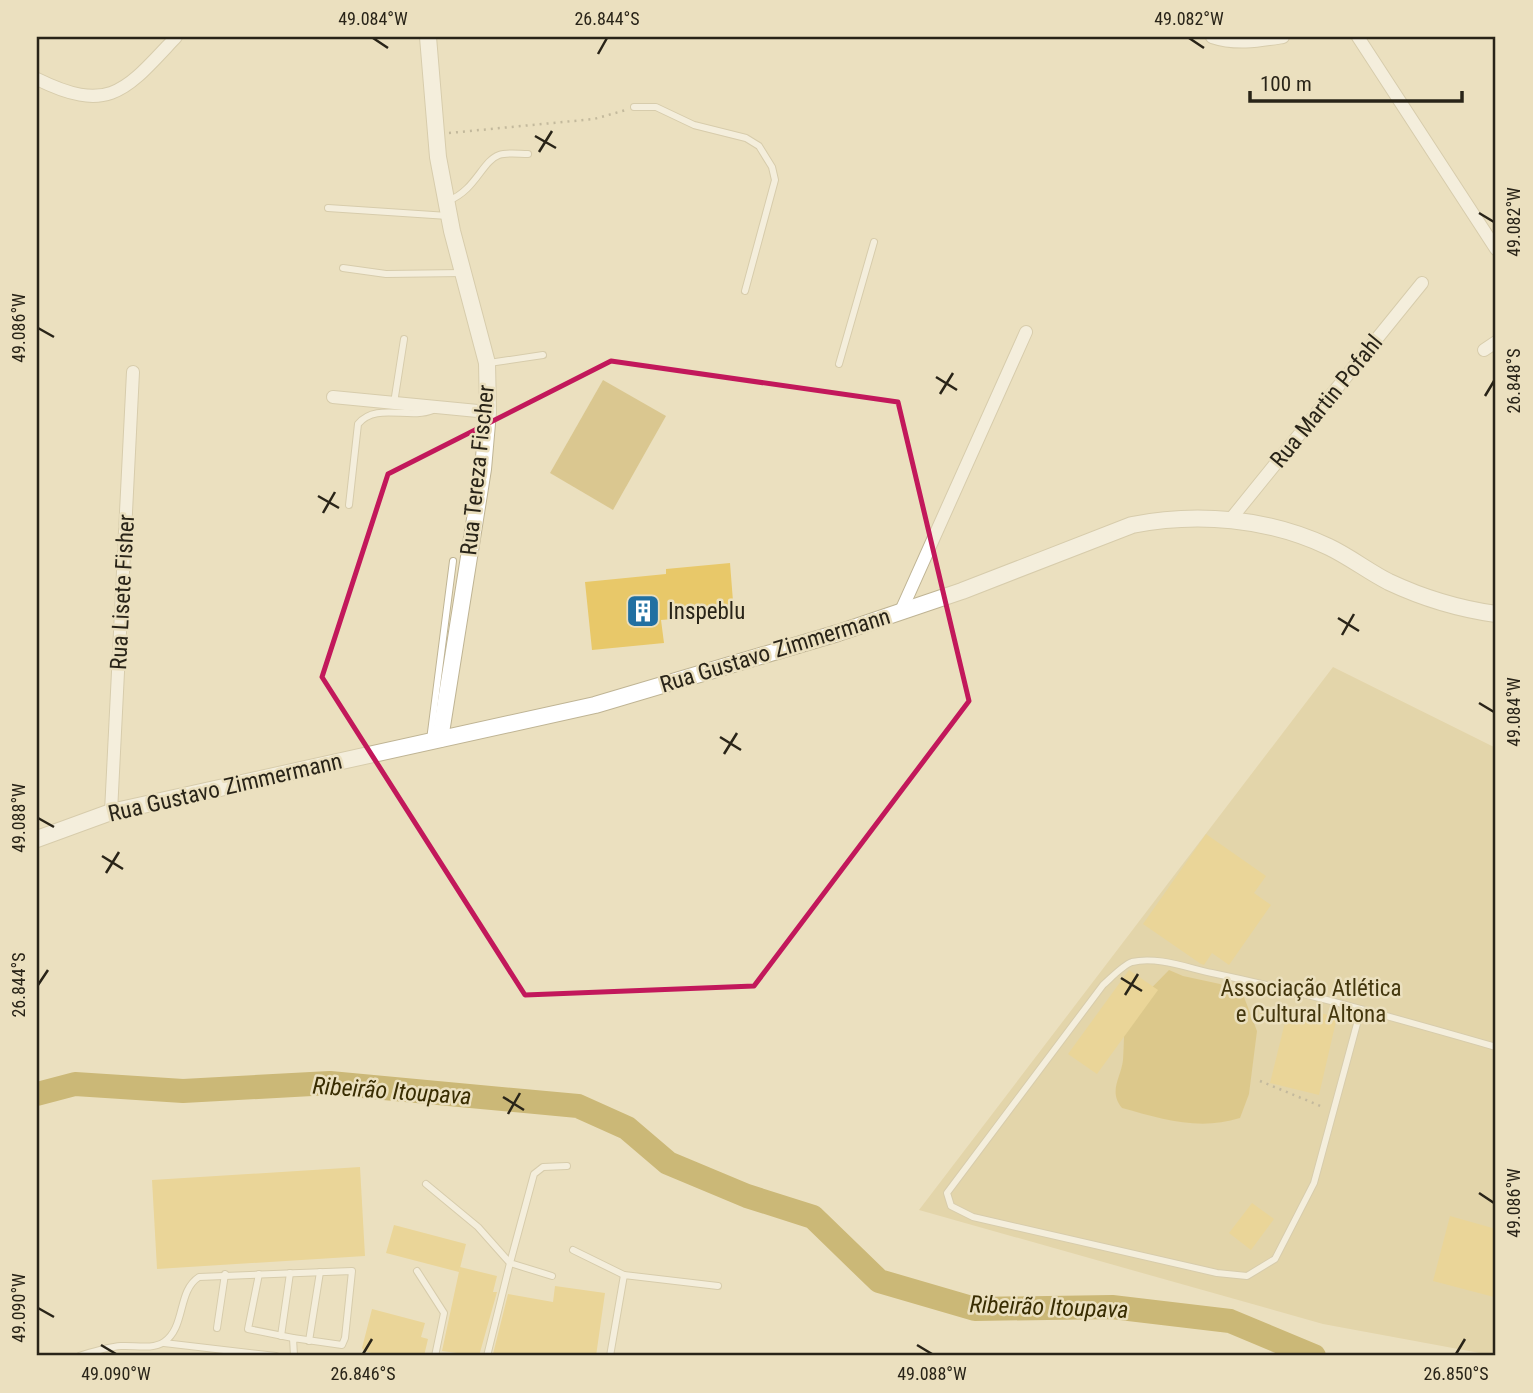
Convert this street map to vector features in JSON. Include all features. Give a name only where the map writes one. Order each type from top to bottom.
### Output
[{"type":"street","points":[[37,79],[64,93],[102,97],[124,89],[176,37]]},
{"type":"street","name":"Rua Tereza Fischer","points":[[428,37],[435,134],[448,209],[487,363],[488,412],[483,470],[435,740]]},
{"type":"street","points":[[1212,37],[1226,42],[1251,43],[1283,37]]},
{"type":"street","points":[[1358,37],[1496,249]]},
{"type":"street","name":"Rua Martin Pofahl","points":[[1230,520],[1422,283]]},
{"type":"street","points":[[901,611],[1026,332]]},
{"type":"street","points":[[1484,350],[1496,342]]},
{"type":"street","name":"Rua Lisete Fisher","points":[[111,811],[133,372]]},
{"type":"street","points":[[333,397],[488,412]]},
{"type":"street","name":"Rua Gustavo Zimmermann","points":[[37,839],[111,811],[595,705],[803,644],[962,591],[1132,525],[1186,518],[1230,520],[1289,533],[1329,547],[1389,582],[1436,601],[1496,614]]},
{"type":"lane","points":[[634,107],[656,107],[694,125],[746,138],[759,146],[772,167],[775,180],[744,291]]},
{"type":"lane","points":[[328,208],[448,209],[468,192],[493,158],[505,154],[528,154]]},
{"type":"lane","points":[[839,364],[874,242]]},
{"type":"lane","points":[[343,268],[386,274],[463,273]]},
{"type":"lane","points":[[394,403],[404,339]]},
{"type":"lane","points":[[487,363],[543,355]]},
{"type":"lane","points":[[349,505],[358,424],[363,417],[372,412],[425,413],[438,407]]},
{"type":"lane","points":[[435,740],[453,561]]},
{"type":"lane","points":[[1361,1009],[1309,1194],[1275,1259],[1247,1276],[1217,1273],[973,1217],[951,1206],[947,1193],[1103,985],[1131,962],[1158,961],[1182,966],[1361,1009],[1496,1047]]},
{"type":"lane","points":[[487,1356],[534,1174],[543,1167],[567,1166]]},
{"type":"lane","points":[[426,1184],[478,1227],[510,1263],[552,1276]]},
{"type":"lane","points":[[573,1250],[624,1275],[719,1286]]},
{"type":"lane","points":[[416,1271],[444,1312],[435,1356]]},
{"type":"lane","points":[[309,1341],[320,1272]]},
{"type":"lane","points":[[164,1343],[172,1334],[191,1282],[199,1277],[225,1274],[352,1272],[345,1338],[340,1346],[248,1329],[259,1274]]},
{"type":"lane","points":[[281,1336],[290,1273]]},
{"type":"lane","points":[[217,1328],[225,1274]]},
{"type":"lane","points":[[610,1356],[624,1275]]},
{"type":"lane","points":[[293,1338],[294,1356]]},
{"type":"lane","points":[[79,1356],[121,1346],[164,1343],[276,1356]]},
{"type":"path","points":[[435,134],[594,119],[634,107]]},
{"type":"path","points":[[1260,1081],[1333,1111]]},
{"type":"highlighted area","points":[[611,361],[898,402],[969,701],[754,986],[525,995],[322,677],[388,474]]},
{"type":"green space","points":[[603,380],[666,416],[613,510],[550,473]]},
{"type":"green space","name":"Associação Atlética e Cultural Altona","points":[[1333,667],[1496,748],[1496,1356],[1323,1324],[919,1210]]},
{"type":"shaded area","points":[[1169,970],[1220,984],[1244,997],[1257,1031],[1249,1094],[1240,1118],[1225,1122],[1181,1122],[1122,1108],[1118,1102],[1116,1090],[1123,1060],[1125,1015]]},
{"type":"building","points":[[730,563],[734,614],[661,620],[664,643],[592,650],[585,582],[666,574],[666,569]]},
{"type":"building","points":[[1206,834],[1266,876],[1254,893],[1271,905],[1229,965],[1212,953],[1204,965],[1201,964],[1143,924]]},
{"type":"building","points":[[1129,970],[1158,990],[1097,1074],[1068,1054]]},
{"type":"building","points":[[1289,1006],[1337,1017],[1319,1095],[1270,1083]]},
{"type":"building","points":[[360,1167],[365,1256],[157,1269],[152,1180]]},
{"type":"building","points":[[1252,1203],[1274,1219],[1251,1250],[1229,1233]]},
{"type":"building","points":[[1450,1216],[1496,1229],[1494,1297],[1433,1281]]},
{"type":"building","points":[[394,1225],[466,1244],[459,1272],[386,1253]]},
{"type":"building","points":[[460,1267],[497,1276],[493,1292],[497,1292],[479,1356],[442,1351]]},
{"type":"building","points":[[555,1286],[605,1293],[596,1356],[493,1354],[508,1294],[553,1302]]},
{"type":"building","points":[[372,1309],[425,1323],[421,1337],[428,1339],[424,1356],[382,1356],[364,1351],[362,1348]]},
{"type":"waterway","name":"Ribeirão Itoupava","points":[[37,1094],[75,1084],[183,1091],[330,1083],[578,1106],[627,1128],[668,1163],[747,1196],[813,1217],[879,1281],[975,1309],[1112,1307],[1230,1321],[1314,1356]]},
{"type":"place","name":"Inspeblu","points":[[643,611]]}]
